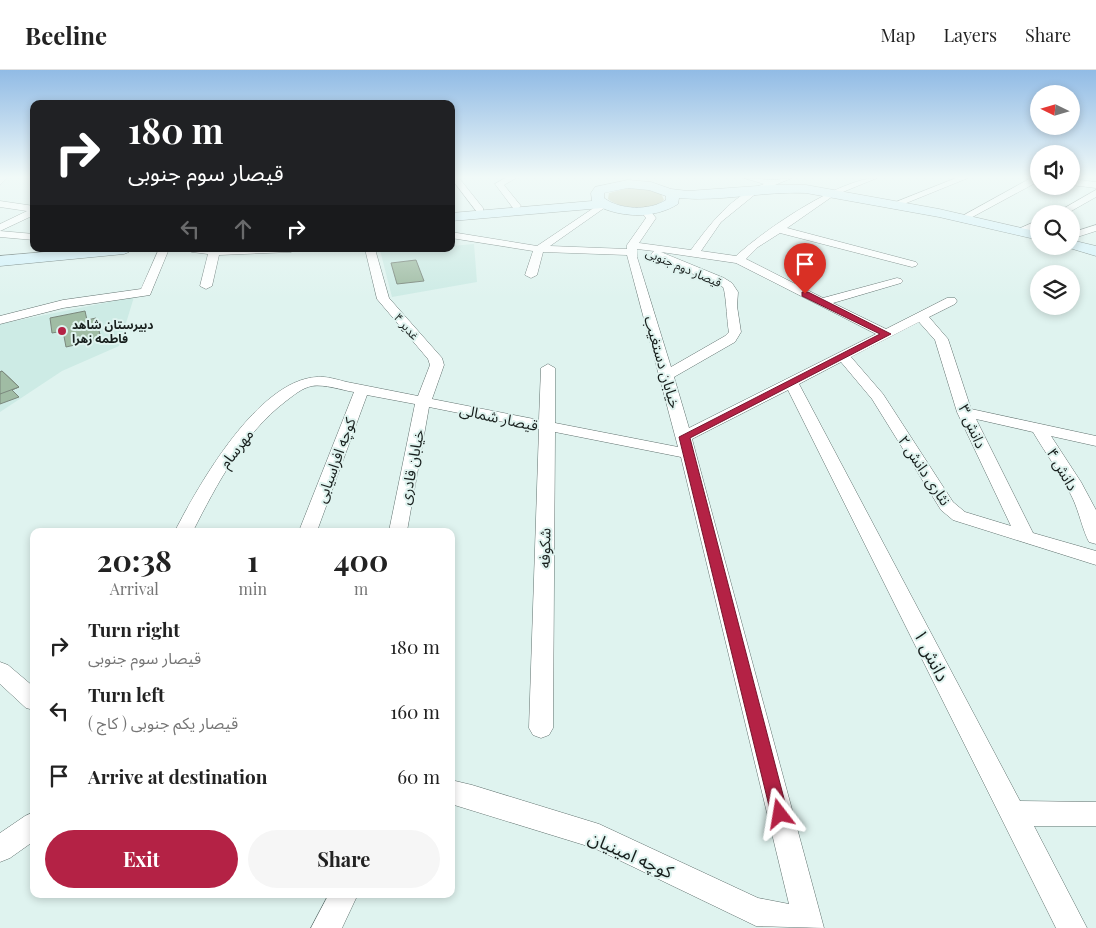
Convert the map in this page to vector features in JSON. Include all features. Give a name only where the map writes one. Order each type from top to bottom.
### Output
[{"type":"main road","points":[[957,218],[1030,234]]},
{"type":"main road","points":[[958,218],[962,219]]},
{"type":"main road","points":[[1080,246],[1095,250]]},
{"type":"main road","points":[[0,256],[41,252]]},
{"type":"main road","points":[[0,261],[93,252]]},
{"type":"street","points":[[0,228],[16,218]]},
{"type":"street","points":[[456,235],[477,218]]},
{"type":"street","points":[[531,275],[539,249],[576,218]]},
{"type":"street","points":[[632,249],[651,218]]},
{"type":"street","points":[[694,253],[721,218]]},
{"type":"street","points":[[739,260],[754,245],[796,218]]},
{"type":"street","points":[[1020,231],[1030,227]]},
{"type":"street","points":[[1080,233],[1096,228]]},
{"type":"street","points":[[778,230],[912,264]]},
{"type":"street","points":[[0,234],[30,236]]},
{"type":"street","points":[[456,235],[539,249],[632,249],[694,253],[739,260],[886,334]]},
{"type":"street","name":"خیابان دستغیب","points":[[632,249],[687,446],[808,925]]},
{"type":"street","name":"قیصار دوم جنوبی","points":[[632,249],[720,280],[728,285],[732,292],[731,306],[735,332],[730,339],[668,375]]},
{"type":"street","points":[[0,320],[63,304],[146,292],[163,252]]},
{"type":"street","points":[[206,286],[214,252],[257,252]]},
{"type":"street","name":"غدیر ۴","points":[[371,252],[383,299],[435,358],[437,365],[423,402]]},
{"type":"street","points":[[822,302],[897,281]]},
{"type":"street","points":[[687,446],[791,382],[951,301]]},
{"type":"street","name":"دانش ۳","points":[[921,316],[941,339],[964,412],[1026,538]]},
{"type":"street","name":"نثاری دانش ۲","points":[[842,356],[878,397],[947,506],[959,516],[1096,558]]},
{"type":"street","name":"شکوفه","points":[[541,728],[548,368]]},
{"type":"street","name":"قیصار شمالی","points":[[308,383],[318,381],[362,389],[546,427],[687,446]]},
{"type":"street","name":"دانش ۱","points":[[791,382],[1072,928]]},
{"type":"street","name":"مهرسام","points":[[186,528],[197,505],[245,435],[265,412],[294,388],[308,383]]},
{"type":"street","name":"کوچه افراسیابی","points":[[309,528],[362,389]]},
{"type":"street","name":"خیابان قادری","points":[[399,528],[423,402]]},
{"type":"street","points":[[964,412],[1096,441]]},
{"type":"street","name":"دانش ۴","points":[[1039,429],[1074,486],[1094,525],[1096,538]]},
{"type":"street","points":[[0,671],[30,693]]},
{"type":"street","name":"کوچه امینیان","points":[[455,793],[599,838],[756,912],[808,925]]},
{"type":"street","points":[[1013,813],[1096,814]]},
{"type":"street","points":[[0,849],[30,828]]},
{"type":"street","points":[[326,928],[342,898]]},
{"type":"shaded area","points":[[474,244],[477,282],[392,297],[381,252],[455,252],[455,246]]},
{"type":"shaded area","name":"دبیرستان شاهد فاطمه زهرا","points":[[134,297],[119,346],[62,371],[0,412],[0,324]]},
{"type":"building","points":[[416,260],[424,281],[397,284],[391,263]]},
{"type":"building","points":[[85,311],[87,320],[96,318],[101,339],[66,347],[63,331],[52,333],[50,318]]},
{"type":"building","points":[[2,371],[19,387],[12,390],[19,397],[0,404],[0,372]]},
{"type":"building","points":[[2,371],[19,387],[0,394],[0,372]]},
{"type":"place","name":"دبیرستان شاهد فاطمه زهرا","points":[[62,331]]},
{"type":"route","points":[[780,814],[684,437],[886,334],[805,294]]}]
